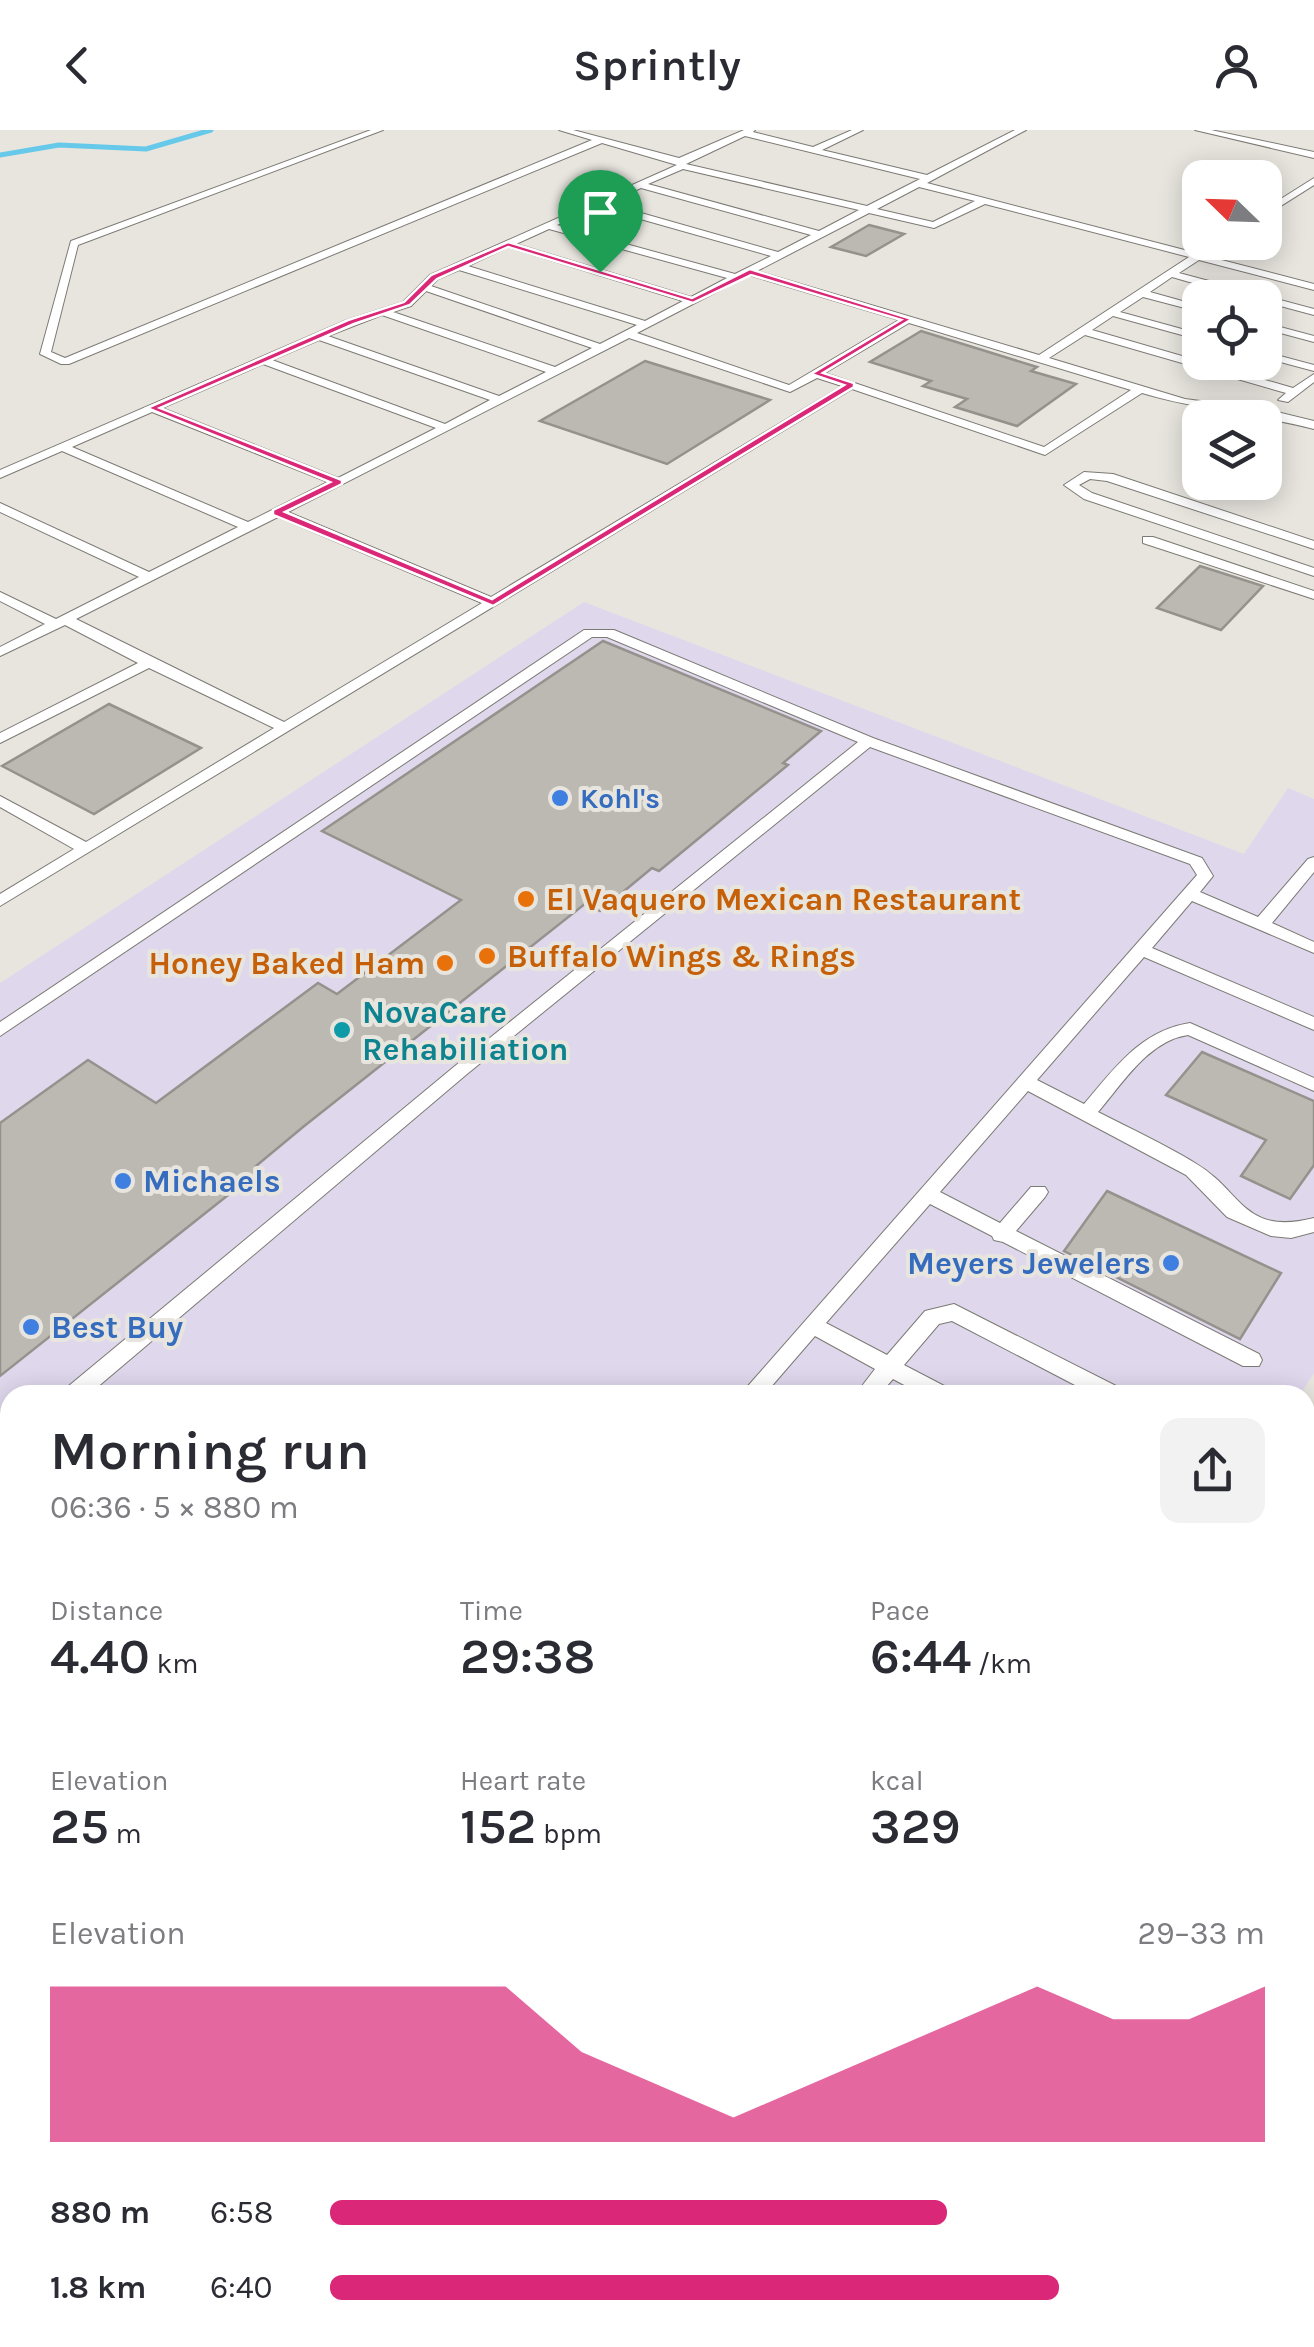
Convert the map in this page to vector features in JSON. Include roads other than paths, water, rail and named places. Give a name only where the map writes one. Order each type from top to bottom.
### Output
[{"type":"lane","points":[[379,130],[74,242],[44,354],[65,362],[598,135]]},
{"type":"lane","points":[[563,130],[598,135],[681,164],[866,212],[934,225],[983,201]]},
{"type":"lane","points":[[814,150],[859,130]]},
{"type":"lane","points":[[0,652],[446,428],[1022,130]]},
{"type":"lane","points":[[1199,130],[1314,155]]},
{"type":"lane","points":[[0,474],[318,336],[407,304],[434,277],[748,132],[983,201],[1182,253]]},
{"type":"lane","points":[[1282,201],[1314,181]]},
{"type":"lane","points":[[640,185],[822,235]]},
{"type":"lane","points":[[598,204],[781,256]]},
{"type":"lane","points":[[550,226],[737,278]]},
{"type":"lane","points":[[508,244],[693,301]]},
{"type":"lane","points":[[1040,359],[1193,260]]},
{"type":"lane","points":[[1209,260],[1314,288]]},
{"type":"lane","points":[[458,266],[647,325]]},
{"type":"lane","points":[[750,272],[1182,401]]},
{"type":"lane","points":[[1171,274],[1194,280]]},
{"type":"lane","points":[[423,288],[602,348]]},
{"type":"lane","points":[[1142,293],[1182,304]]},
{"type":"lane","points":[[1282,303],[1314,312]]},
{"type":"lane","points":[[1112,312],[1182,332]]},
{"type":"lane","points":[[386,313],[556,371]]},
{"type":"lane","points":[[628,334],[790,389],[908,319]]},
{"type":"lane","points":[[1083,331],[1294,392]]},
{"type":"lane","points":[[1282,331],[1314,339]]},
{"type":"lane","points":[[318,336],[500,400]]},
{"type":"lane","points":[[262,360],[446,428]]},
{"type":"lane","points":[[1282,360],[1314,368]]},
{"type":"lane","points":[[816,374],[1045,451],[1140,389]]},
{"type":"lane","points":[[1282,402],[1314,377]]},
{"type":"lane","points":[[0,901],[851,385]]},
{"type":"lane","points":[[152,408],[338,482]]},
{"type":"lane","points":[[1282,416],[1314,425]]},
{"type":"lane","points":[[62,447],[248,527]]},
{"type":"lane","points":[[1314,545],[1108,477],[1088,474],[1070,485],[1088,496],[1314,572]]},
{"type":"lane","points":[[0,507],[150,576]]},
{"type":"lane","points":[[277,512],[493,603]]},
{"type":"lane","points":[[1148,540],[1314,595]]},
{"type":"lane","points":[[0,596],[150,662],[285,728]]},
{"type":"lane","points":[[0,1030],[588,633],[609,634],[868,741],[1196,860],[1205,876],[760,1385]]},
{"type":"lane","points":[[0,739],[150,662]]},
{"type":"lane","points":[[84,1385],[473,1060],[868,741]]},
{"type":"lane","points":[[0,801],[86,849]]},
{"type":"lane","points":[[1261,925],[1314,862]]},
{"type":"lane","points":[[1190,894],[1314,948]]},
{"type":"lane","points":[[1142,950],[1314,1024]]},
{"type":"lane","points":[[1088,1113],[1155,1039],[1174,1029],[1190,1029],[1314,1085]]},
{"type":"lane","points":[[1026,1082],[1193,1170],[1234,1212],[1271,1229],[1291,1232],[1314,1225]]},
{"type":"lane","points":[[1002,1235],[1038,1192]]},
{"type":"lane","points":[[927,1194],[1251,1360]]},
{"type":"lane","points":[[875,1385],[932,1317],[954,1312],[1095,1385]]},
{"type":"lane","points":[[812,1325],[924,1385]]},
{"type":"waterway","points":[[0,155],[59,145],[146,149],[211,130]]},
{"type":"place","name":"Kohl's","points":[[560,798]]},
{"type":"place","name":"El Vaquero Mexican Restaurant","points":[[526,899]]},
{"type":"place","name":"Buffalo Wings & Rings","points":[[487,956]]},
{"type":"place","name":"Honey Baked Ham","points":[[445,963]]},
{"type":"place","name":"NovaCare Rehabiliation","points":[[342,1030]]},
{"type":"place","name":"Michaels","points":[[123,1181]]},
{"type":"place","name":"Meyers Jewelers","points":[[1171,1263]]},
{"type":"place","name":"Best Buy","points":[[31,1327]]}]
